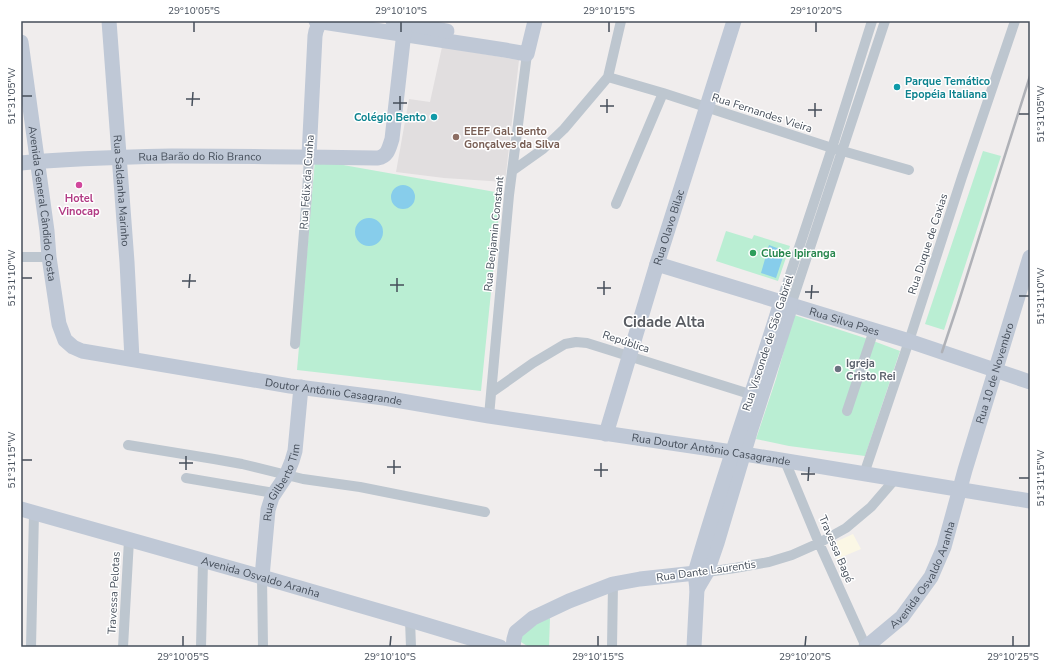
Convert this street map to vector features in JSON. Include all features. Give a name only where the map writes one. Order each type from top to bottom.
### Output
[{"type":"main road","name":"Rua Saldanha Marinho","points":[[109,21],[120,157],[132,359]]},
{"type":"main road","points":[[316,21],[401,26],[505,50],[528,50],[535,21]]},
{"type":"main road","name":"Rua Félix da Cunha","points":[[309,156],[315,36],[319,21]]},
{"type":"main road","name":"Rua Olavo Bilac","points":[[606,434],[657,264],[734,21]]},
{"type":"main road","name":"Rua Barão do Rio Branco","points":[[21,163],[120,157],[383,157],[387,153],[392,140],[401,26]]},
{"type":"main road","name":"Avenida General Cândido Costa","points":[[21,42],[49,257],[59,324],[65,340]]},
{"type":"main road","name":"Rua 10 de Novembro","points":[[959,490],[1030,256]]},
{"type":"main road","name":"Rua Silva Paes","points":[[657,264],[874,330],[1030,382]]},
{"type":"main road","name":"Rua Visconde de São Gabriel","points":[[701,573],[786,303]]},
{"type":"main road","name":"Doutor Antônio Casagrande","points":[[65,340],[73,347],[82,351],[300,387],[384,398],[606,434]]},
{"type":"main road","name":"Rua Gilberto Tim","points":[[262,577],[268,510],[274,493],[286,475],[295,451],[300,387]]},
{"type":"main road","name":"Rua Doutor Antônio Casagrande","points":[[606,434],[738,453],[1030,501]]},
{"type":"main road","name":"Avenida Osvaldo Aranha","points":[[866,647],[902,617],[931,577],[944,547],[959,490]]},
{"type":"main road","name":"Avenida Osvaldo Aranha","points":[[28,511],[262,577],[500,647]]},
{"type":"main road","points":[[694,647],[698,589],[701,573]]},
{"type":"main road","name":"Rua Dante Laurentis","points":[[513,647],[516,632],[533,618],[569,601],[614,584],[640,579],[701,573]]},
{"type":"street","points":[[512,171],[543,149],[564,129],[608,77],[621,21]]},
{"type":"street","name":"Rua Visconde de São Gabriel","points":[[786,303],[832,148],[872,21]]},
{"type":"street","name":"Rua Visconde de São Gabriel","points":[[786,303],[842,152],[885,21]]},
{"type":"street","name":"Rua Duque de Caxias","points":[[864,474],[1015,21]]},
{"type":"street","points":[[864,46],[876,49]]},
{"type":"street","name":"Rua Benjamin Constant","points":[[489,416],[509,195],[528,50]]},
{"type":"street","name":"Rua Fernandes Vieira","points":[[608,77],[663,93],[842,152],[909,170]]},
{"type":"street","points":[[616,204],[663,93]]},
{"type":"street","name":"Rua Félix da Cunha","points":[[295,344],[309,156]]},
{"type":"street","points":[[21,258],[49,257]]},
{"type":"street","points":[[847,411],[874,330]]},
{"type":"street","name":"República","points":[[492,392],[533,363],[565,344],[576,342],[587,343],[757,396]]},
{"type":"street","points":[[128,445],[214,459],[303,479],[360,487],[485,512]]},
{"type":"street","name":"Travessa Bagé","points":[[785,461],[819,543],[866,647]]},
{"type":"street","points":[[186,478],[274,493]]},
{"type":"street","name":"Rua Dante Laurentis","points":[[701,573],[769,562],[792,555],[819,543],[851,524],[871,507],[896,478]]},
{"type":"street","points":[[28,511],[31,647]]},
{"type":"street","name":"Travessa Pelotas","points":[[123,647],[129,540]]},
{"type":"street","points":[[201,647],[203,561]]},
{"type":"street","points":[[262,577],[263,647]]},
{"type":"street","points":[[612,647],[614,584]]},
{"type":"street","points":[[410,620],[411,647]]},
{"type":"shaded area","name":"EEEF Gal. Bento Gonçalves da Silva","points":[[442,47],[519,60],[505,182],[444,178],[396,172],[409,99],[430,102]]},
{"type":"shaded area","points":[[853,534],[861,549],[837,559],[831,544]]},
{"type":"green space","points":[[983,151],[1001,156],[944,330],[925,324]]},
{"type":"green space","points":[[315,160],[501,193],[481,391],[297,370]]},
{"type":"green space","name":"Clube Ipiranga","points":[[726,231],[752,239],[754,235],[790,246],[778,281],[716,261]]},
{"type":"green space","points":[[794,315],[900,351],[865,456],[789,446],[756,439],[776,379]]},
{"type":"green space","points":[[550,618],[549,647],[529,647],[516,639],[531,625]]},
{"type":"water","points":[[403,185],[408,186],[414,192],[414,202],[408,208],[403,209],[398,208],[392,202],[391,197],[392,192],[398,186]]},
{"type":"water","points":[[369,218],[379,222],[383,232],[379,242],[369,246],[359,242],[355,232],[359,222]]},
{"type":"water","points":[[769,245],[785,251],[776,278],[761,273]]},
{"type":"railway","points":[[942,352],[1030,76]]},
{"type":"place","name":"Parque Temático Epopéia Italiana","points":[[897,87]]},
{"type":"place","name":"Colégio Bento","points":[[434,117]]},
{"type":"place","name":"EEEF Gal. Bento Gonçalves da Silva","points":[[456,137]]},
{"type":"place","name":"Hotel Vinocap","points":[[79,185]]},
{"type":"place","name":"Clube Ipiranga","points":[[753,253]]},
{"type":"place","name":"Igreja Cristo Rei","points":[[838,369]]},
{"type":"district","name":"Cidade Alta","points":[[664,322]]}]
